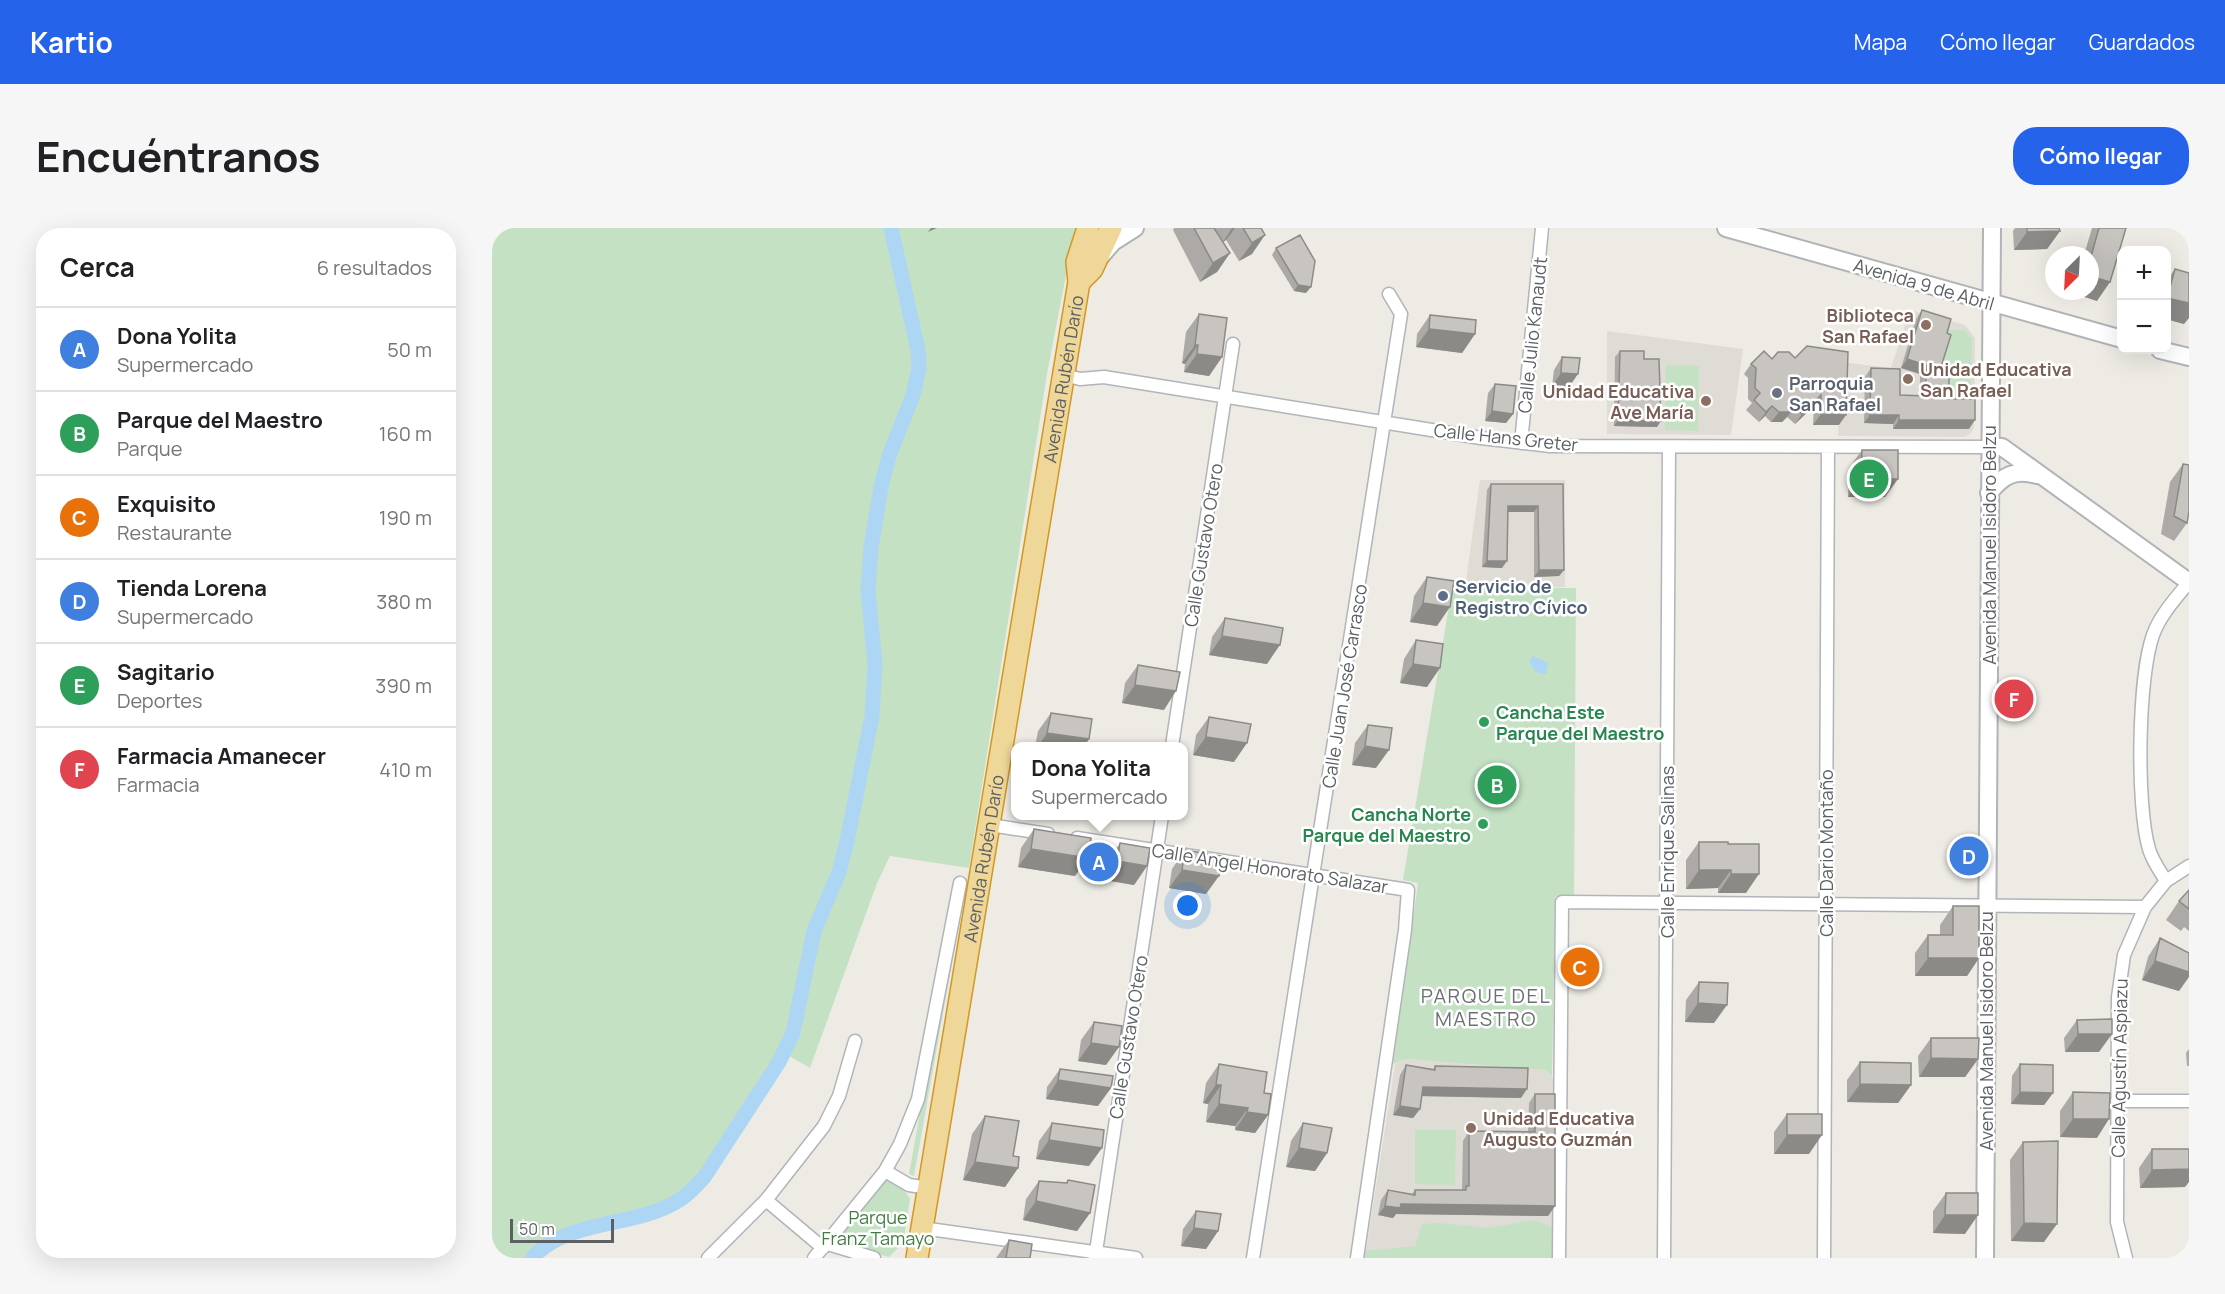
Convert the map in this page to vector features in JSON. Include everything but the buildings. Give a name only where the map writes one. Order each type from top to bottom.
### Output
[{"type":"highway","name":"Avenida Rubén Darío","points":[[1085,276],[1077,262],[1088,228]]},
{"type":"highway","name":"Avenida Rubén Darío","points":[[917,1258],[1064,375],[1085,276],[1111,228]]},
{"type":"main road","points":[[1085,276],[1113,243],[1135,228]]},
{"type":"main road","name":"Avenida 9 de Abril","points":[[1726,228],[1756,232],[1989,303],[2117,338]]},
{"type":"main road","name":"Avenida Manuel Isidoro Belzu","points":[[1985,1258],[1989,303],[1992,228]]},
{"type":"main road","points":[[2171,352],[2188,355]]},
{"type":"main road","points":[[1989,447],[2002,447],[2189,582]]},
{"type":"main road","points":[[1989,493],[2003,478],[2014,472],[2041,476]]},
{"type":"street","name":"Calle Julio Kanaudt","points":[[1521,443],[1542,228]]},
{"type":"street","name":"Calle Juan José Carrasco","points":[[1253,1258],[1401,314],[1389,294]]},
{"type":"street","name":"Calle Gustavo Otero","points":[[1173,742],[1233,344]]},
{"type":"street","name":"Calle Hans Greter","points":[[1064,375],[1080,379],[1104,377],[1385,423],[1550,446],[1989,447]]},
{"type":"street","name":"Calle Enrique Salinas","points":[[1664,1258],[1669,447]]},
{"type":"street","name":"Calle Dario Montaño","points":[[1824,1258],[1828,448]]},
{"type":"street","points":[[2166,881],[2149,851],[2144,825],[2141,730],[2144,676],[2153,634],[2164,614],[2189,582]]},
{"type":"street","name":"Calle Gustavo Otero","points":[[1095,1255],[1161,820]]},
{"type":"street","name":"Calle Angel Honorato Salazar","points":[[990,825],[1408,890],[1405,930],[1357,1258]]},
{"type":"street","name":"Calle Agustín Aspiazu","points":[[2126,1258],[2117,1222],[2116,1101],[2119,980],[2131,934],[2145,907],[2166,881],[2189,867]]},
{"type":"street","points":[[814,1258],[885,1171],[900,1144],[918,1099],[960,883]]},
{"type":"street","points":[[1559,1258],[1562,902],[2145,907]]},
{"type":"street","points":[[708,1258],[766,1200],[824,1126],[838,1096],[855,1041]]},
{"type":"street","points":[[2116,1101],[2189,1101]]},
{"type":"street","points":[[885,1171],[909,1185],[929,1188]]},
{"type":"street","points":[[766,1200],[825,1246],[874,1258]]},
{"type":"street","points":[[922,1228],[1095,1255],[1136,1258]]},
{"type":"shaded area","name":"Unidad Educativa San Rafael","points":[[1910,310],[1965,325],[1975,338],[1974,428],[1964,437],[1838,436],[1841,362],[1891,368]]},
{"type":"shaded area","points":[[1607,331],[1743,349],[1731,435],[1607,434]]},
{"type":"shaded area","points":[[1480,480],[1565,480],[1565,587],[1465,588]]},
{"type":"shaded area","points":[[1406,1059],[1545,1070],[1555,1081],[1554,1258],[1365,1258],[1395,1064]]},
{"type":"green space","points":[[492,228],[1075,228],[1047,374],[969,868],[890,856],[877,883],[810,1068],[781,1051],[703,1171],[682,1195],[664,1206],[644,1213],[581,1227],[562,1234],[543,1244],[527,1258],[492,1258]]},
{"type":"green space","points":[[1945,330],[1965,330],[1972,339],[1970,403],[1943,402]]},
{"type":"green space","points":[[1666,365],[1699,366],[1698,431],[1665,430]]},
{"type":"green space","name":"PARQUE DEL MAESTRO","points":[[1452,588],[1576,588],[1574,896],[1555,897],[1552,1077],[1545,1070],[1406,1059],[1393,1064],[1418,883],[1403,880]]},
{"type":"green space","points":[[969,868],[914,1176],[909,1174],[942,991]]},
{"type":"green space","points":[[1415,1130],[1456,1130],[1455,1185],[1415,1184]]},
{"type":"green space","name":"Parque Franz Tamayo","points":[[886,1178],[904,1190],[910,1199],[903,1243],[889,1257],[841,1244],[838,1239]]},
{"type":"green space","points":[[1533,1220],[1548,1225],[1563,1238],[1562,1258],[1353,1258],[1354,1252],[1415,1246],[1422,1224],[1438,1223],[1489,1228]]},
{"type":"water","points":[[1533,656],[1548,663],[1546,674],[1535,672],[1529,661]]},
{"type":"waterway","points":[[532,1258],[547,1245],[565,1236],[584,1229],[644,1215],[663,1208],[688,1194],[705,1176],[779,1062],[793,1033],[814,931],[839,872],[847,841],[872,716],[875,665],[868,591],[871,547],[881,487],[889,456],[913,395],[919,368],[918,350],[891,228]]},
{"type":"waterway","points":[[492,1251],[498,1258]]},
{"type":"place","name":"Biblioteca San Rafael","points":[[1926,325]]},
{"type":"place","name":"Unidad Educativa San Rafael","points":[[1908,379]]},
{"type":"place","name":"Parroquia San Rafael","points":[[1777,393]]},
{"type":"place","name":"Unidad Educativa Ave María","points":[[1706,401]]},
{"type":"place","name":"Sagitario","points":[[1869,479]]},
{"type":"place","name":"Servicio de Registro Cívico","points":[[1443,596]]},
{"type":"place","name":"Farmacia Amanecer","points":[[2014,699]]},
{"type":"place","name":"Cancha Este Parque del Maestro","points":[[1484,722]]},
{"type":"place","name":"Parque del Maestro","points":[[1497,785]]},
{"type":"place","name":"Cancha Norte Parque del Maestro","points":[[1483,824]]},
{"type":"place","name":"Tienda Lorena","points":[[1969,856]]},
{"type":"place","name":"Dona Yolita","points":[[1099,862]]},
{"type":"place","name":"Exquisito","points":[[1580,967]]},
{"type":"place","name":"Unidad Educativa Augusto Guzmán","points":[[1471,1128]]},
{"type":"district","name":"PARQUE DEL MAESTRO","points":[[1486,1006]]}]
